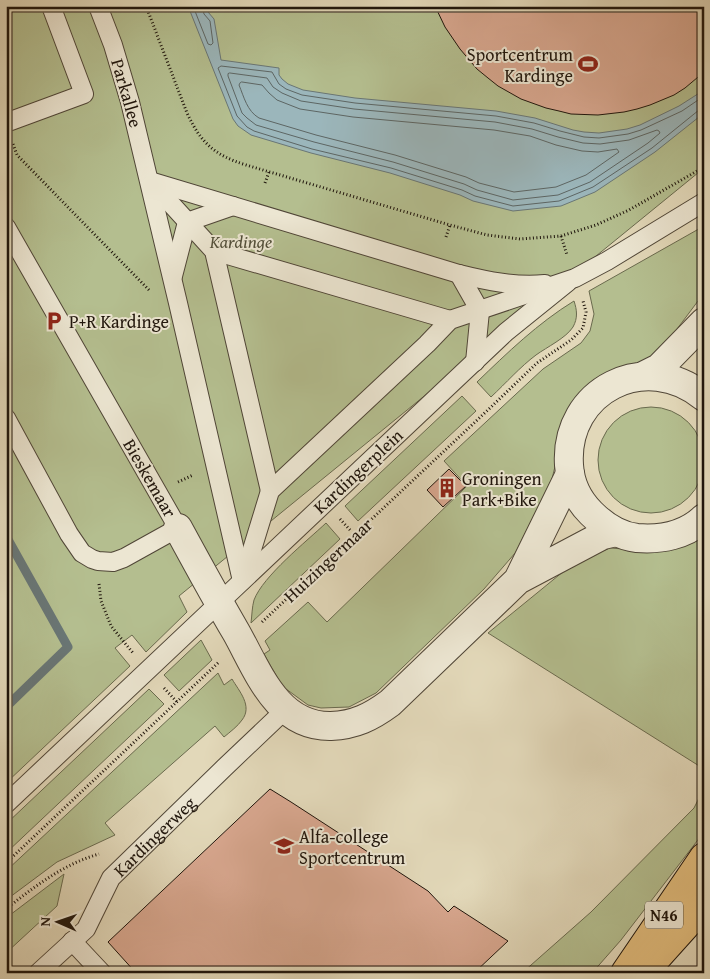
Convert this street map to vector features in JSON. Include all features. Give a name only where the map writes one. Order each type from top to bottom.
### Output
[{"type":"highway","name":"N46","points":[[625,973],[704,857]]},
{"type":"highway","name":"N46","points":[[643,973],[688,923],[704,902]]},
{"type":"street","points":[[704,322],[659,368],[643,376],[624,380],[606,388],[591,401],[579,417],[572,435],[568,454],[570,474],[576,492],[586,508],[599,522],[616,532],[632,537],[650,539],[667,537],[684,532],[704,518]]},
{"type":"street","points":[[643,376],[679,381],[704,397]]},
{"type":"street","points":[[518,580],[570,474]]},
{"type":"street","points":[[178,528],[261,680],[272,695],[285,710],[297,719],[311,724],[326,726],[340,726],[358,722],[375,714],[390,703],[518,580],[603,536],[616,532]]},
{"type":"lane","points":[[7,122],[84,94],[51,6]]},
{"type":"lane","name":"Parkallee","points":[[98,6],[122,73],[150,181]]},
{"type":"lane","points":[[150,181],[459,274],[513,284],[540,285],[571,280]]},
{"type":"lane","points":[[150,181],[214,251],[270,491]]},
{"type":"lane","points":[[150,181],[242,581]]},
{"type":"lane","points":[[214,251],[450,320],[571,280],[607,261],[704,202]]},
{"type":"lane","points":[[187,222],[233,206]]},
{"type":"lane","points":[[173,279],[187,222]]},
{"type":"lane","name":"Bieskemaar","points":[[6,227],[178,528],[124,558],[113,562],[98,562]]},
{"type":"lane","points":[[459,274],[480,311],[475,362]]},
{"type":"lane","name":"Kardingerplein","points":[[219,603],[506,332],[571,280]]},
{"type":"lane","name":"Kardingerplein","points":[[242,581],[270,491],[428,344],[450,320]]},
{"type":"lane","points":[[6,418],[75,544],[82,553],[98,562]]},
{"type":"lane","points":[[6,804],[219,603]]},
{"type":"lane","name":"Kardingerweg","points":[[38,973],[86,929],[112,878],[285,710]]},
{"type":"lane","points":[[72,942],[102,973]]},
{"type":"path","points":[[146,6],[186,113],[202,140],[222,156],[269,172],[450,225],[497,237],[520,239],[561,236],[596,225],[629,210],[704,167]]},
{"type":"path","points":[[12,142],[17,155],[151,292]]},
{"type":"path","points":[[265,183],[269,172]]},
{"type":"path","points":[[446,237],[450,225]]},
{"type":"path","name":"Huizingermaar","points":[[6,862],[537,363],[571,340],[583,328],[586,312],[571,280],[561,236]]},
{"type":"path","points":[[98,562],[98,582],[101,601],[111,626],[177,702]]},
{"type":"path","points":[[6,909],[55,873]]},
{"type":"green space","name":"Kardinge","points":[[6,6],[704,6],[704,168],[179,596],[187,612],[146,652],[132,635],[115,648],[130,666],[6,783]]},
{"type":"green space","points":[[704,226],[704,293],[658,353],[643,364],[557,458],[552,479],[516,552],[484,589],[376,693],[349,707],[321,708],[308,705],[282,686],[264,654],[270,650],[265,641],[308,602],[327,622],[467,486],[444,461],[543,369],[581,343],[590,331],[594,314],[589,291]]},
{"type":"green space","points":[[574,301],[576,317],[575,324],[570,331],[530,360],[491,397],[477,382],[511,349]]},
{"type":"green space","points":[[462,396],[476,411],[358,521],[345,506]]},
{"type":"green space","points":[[651,407],[671,411],[689,422],[700,440],[704,460],[700,480],[689,498],[671,509],[651,513],[631,509],[613,498],[602,480],[598,460],[602,440],[613,422],[631,411]]},
{"type":"green space","points":[[326,523],[340,539],[251,623],[254,600],[266,580]]},
{"type":"green space","points":[[704,533],[704,769],[488,633],[575,562],[610,548],[650,551]]},
{"type":"green space","points":[[201,640],[212,660],[179,691],[164,675]]},
{"type":"green space","points":[[218,673],[224,685],[232,679],[244,699],[246,709],[242,720],[224,737],[215,726],[105,823],[115,835],[57,862],[6,900],[6,871]]},
{"type":"green space","points":[[149,689],[164,704],[6,853],[6,824]]},
{"type":"green space","points":[[704,788],[704,832],[621,940],[592,973],[522,973],[591,912],[694,808]]},
{"type":"green space","points":[[64,874],[57,906],[6,953],[6,918]]},
{"type":"water","points":[[188,6],[207,6],[208,12],[214,19],[221,60],[279,68],[279,75],[282,79],[288,84],[303,90],[355,98],[496,111],[535,118],[573,130],[599,133],[640,125],[679,106],[704,90],[704,113],[655,152],[595,192],[561,206],[513,211],[473,201],[460,195],[390,173],[311,153],[251,135],[238,126],[233,119]]},
{"type":"building","name":"Sportcentrum Kardinge","points":[[435,6],[704,6],[704,72],[674,95],[650,105],[624,112],[598,115],[571,114],[546,108],[521,99],[498,86],[477,69],[445,27]]},
{"type":"building","name":"Groningen Park+Bike","points":[[449,469],[466,486],[443,507],[427,490]]},
{"type":"building","name":"Alfa-college Sportcentrum","points":[[270,789],[428,891],[448,912],[454,906],[508,941],[474,973],[136,973],[108,942]]},
{"type":"waterway","points":[[6,536],[68,647],[6,707]]},
{"type":"place","name":"Sportcentrum Kardinge","points":[[588,64]]},
{"type":"place","name":"P+R Kardinge","points":[[54,321]]},
{"type":"place","name":"Groningen Park+Bike","points":[[447,488]]},
{"type":"place","name":"Alfa-college Sportcentrum","points":[[284,846]]}]
